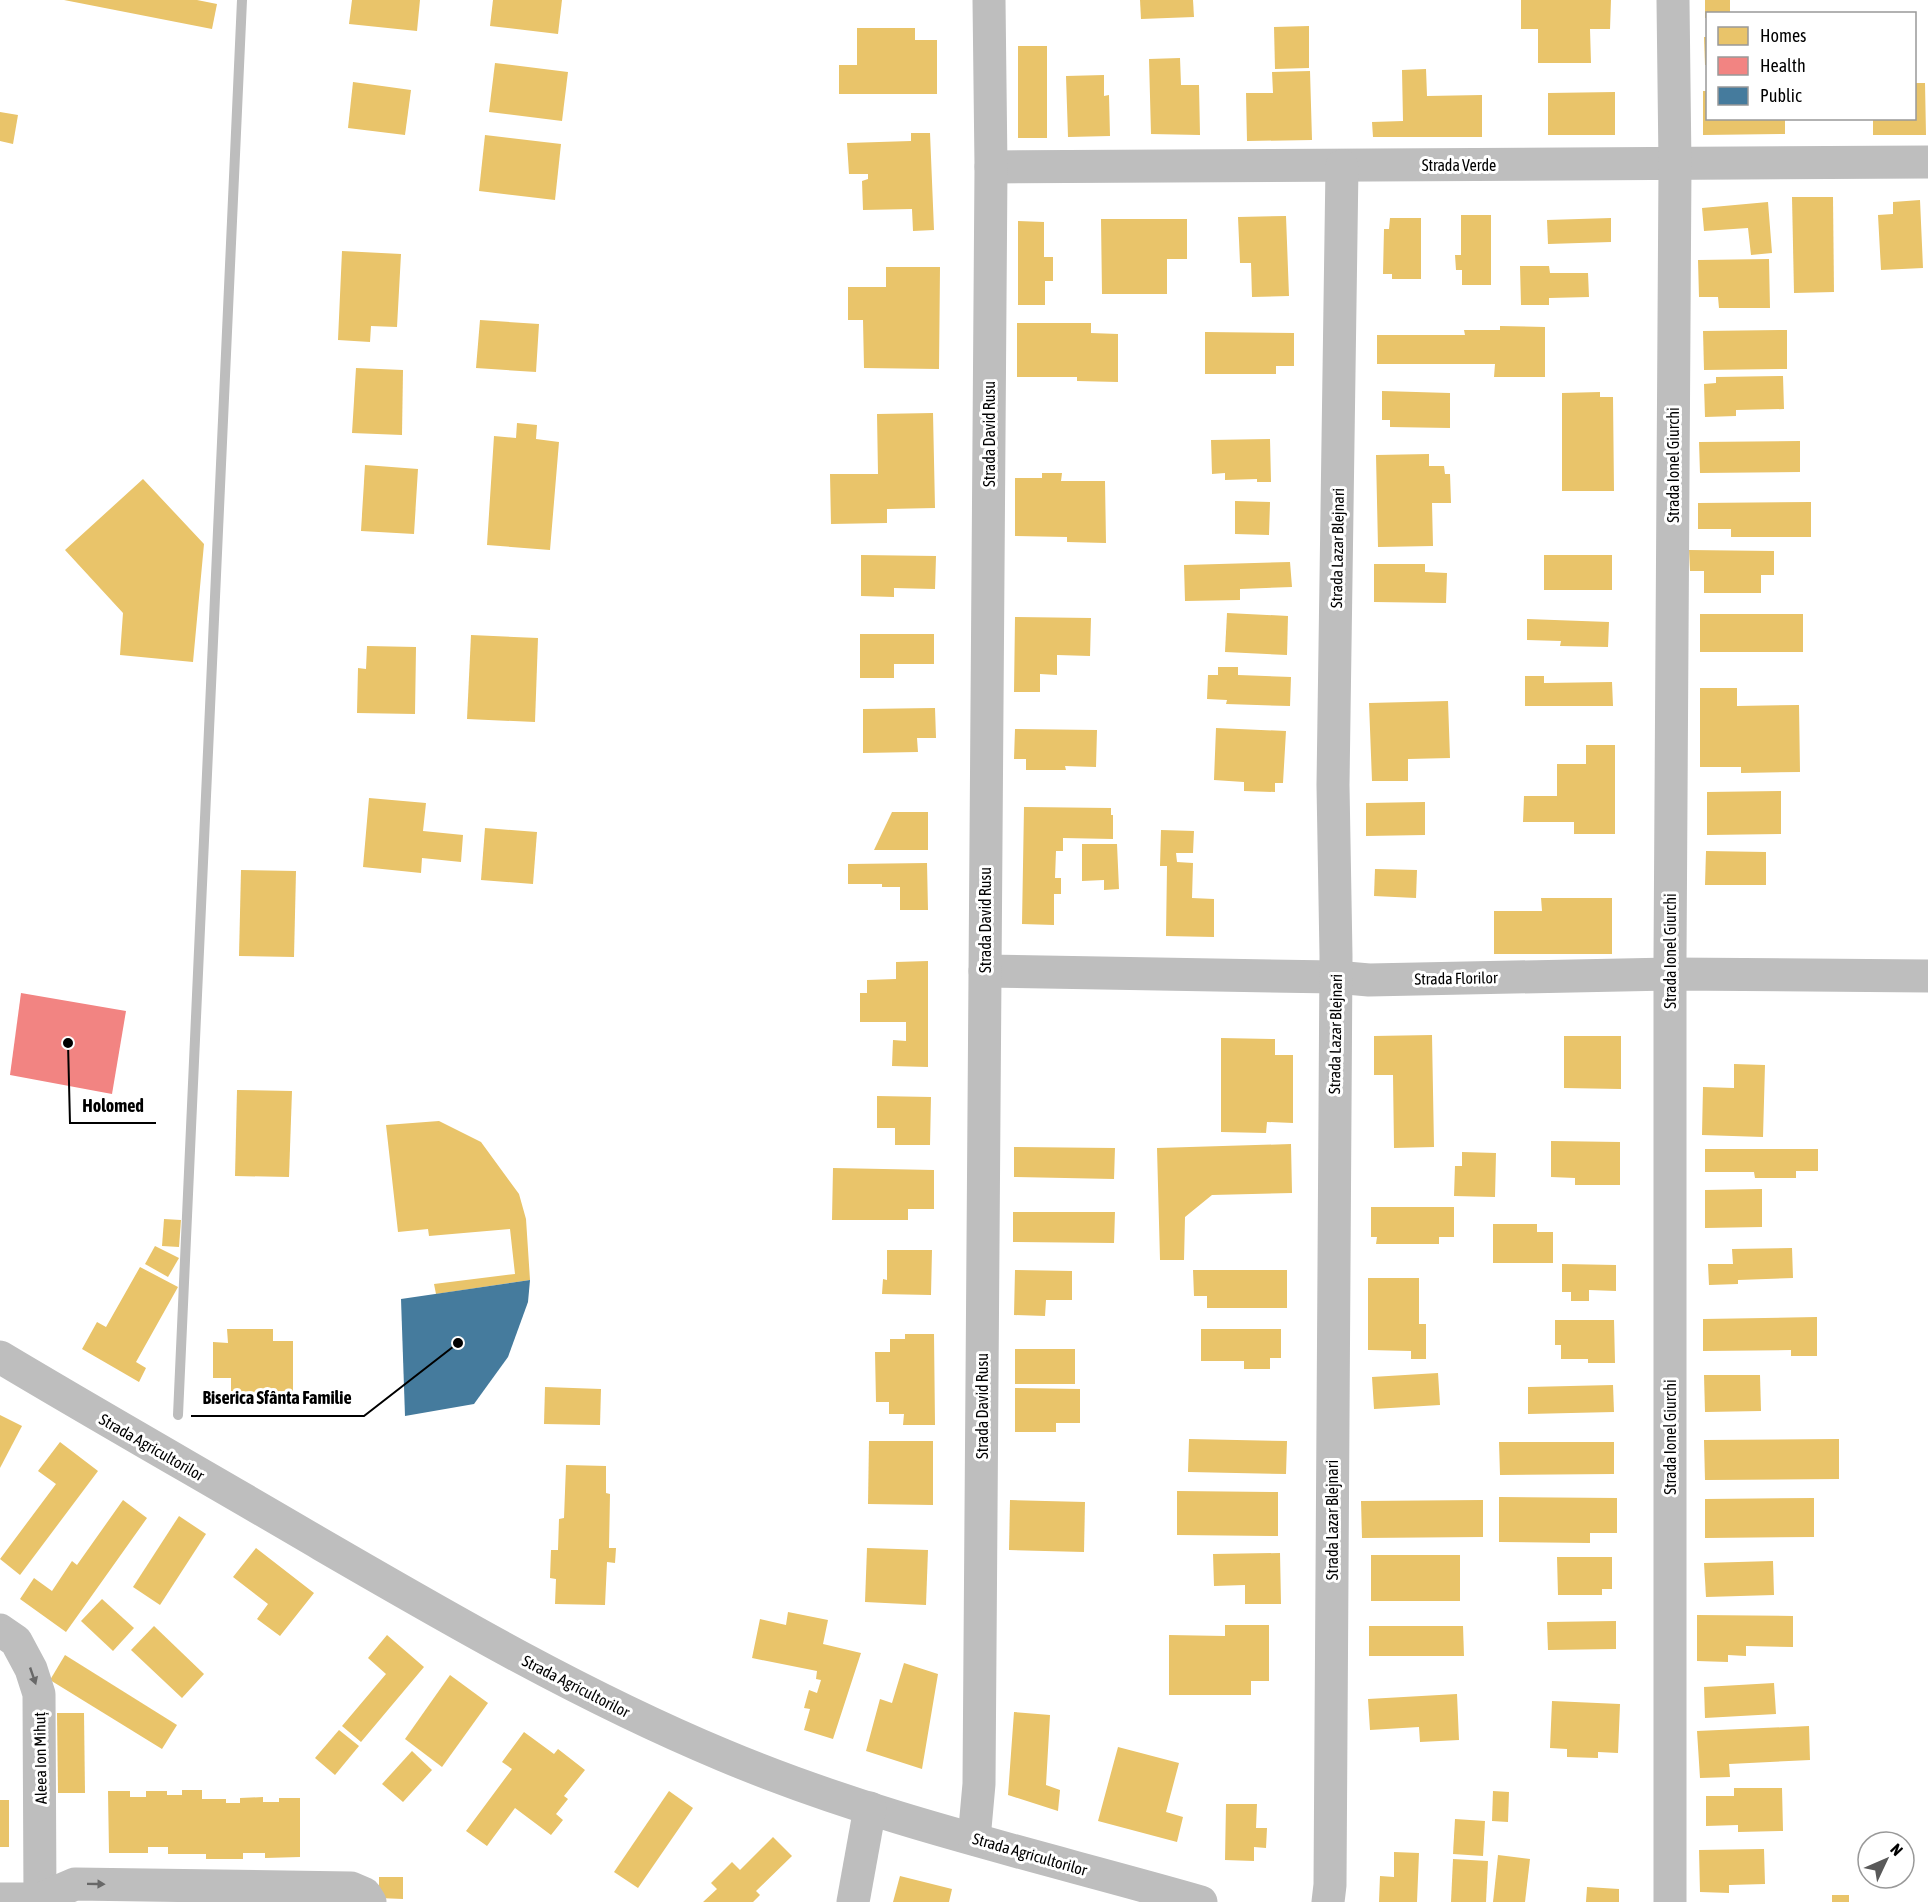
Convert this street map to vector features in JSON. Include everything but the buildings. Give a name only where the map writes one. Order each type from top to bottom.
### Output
[{"type":"street","name":"Strada David Rusu","points":[[974,1839],[979,1790],[991,167],[989,0]]},
{"type":"street","name":"Strada Ionel Giurchi","points":[[1670,1902],[1670,974],[1675,165],[1673,0]]},
{"type":"street","name":"Strada Verde","points":[[991,167],[1928,162]]},
{"type":"street","name":"Strada Lazar Blejnari","points":[[1328,1902],[1330,1885],[1336,956],[1333,785],[1342,166]]},
{"type":"street","name":"Strada Florilor","points":[[985,971],[1335,977],[1369,980],[1670,974],[1928,976]]},
{"type":"street","name":"Strada Agricultorilor","points":[[0,1357],[164,1455],[477,1634],[595,1696],[724,1756],[793,1783],[870,1808],[1201,1902]]},
{"type":"street","name":"Aleea Ion Mihuț","points":[[0,1630],[16,1641],[39,1694],[40,1899]]},
{"type":"street","points":[[852,1902],[870,1808]]},
{"type":"street","points":[[0,1899],[40,1899],[75,1884],[189,1894],[351,1888],[365,1894],[370,1902]]},
{"type":"waterway","points":[[178,1415],[242,0]]},
{"type":"place","name":"Holomed","points":[[68,1043]]},
{"type":"place","name":"Biserica Sfânta Familie","points":[[458,1343]]}]
